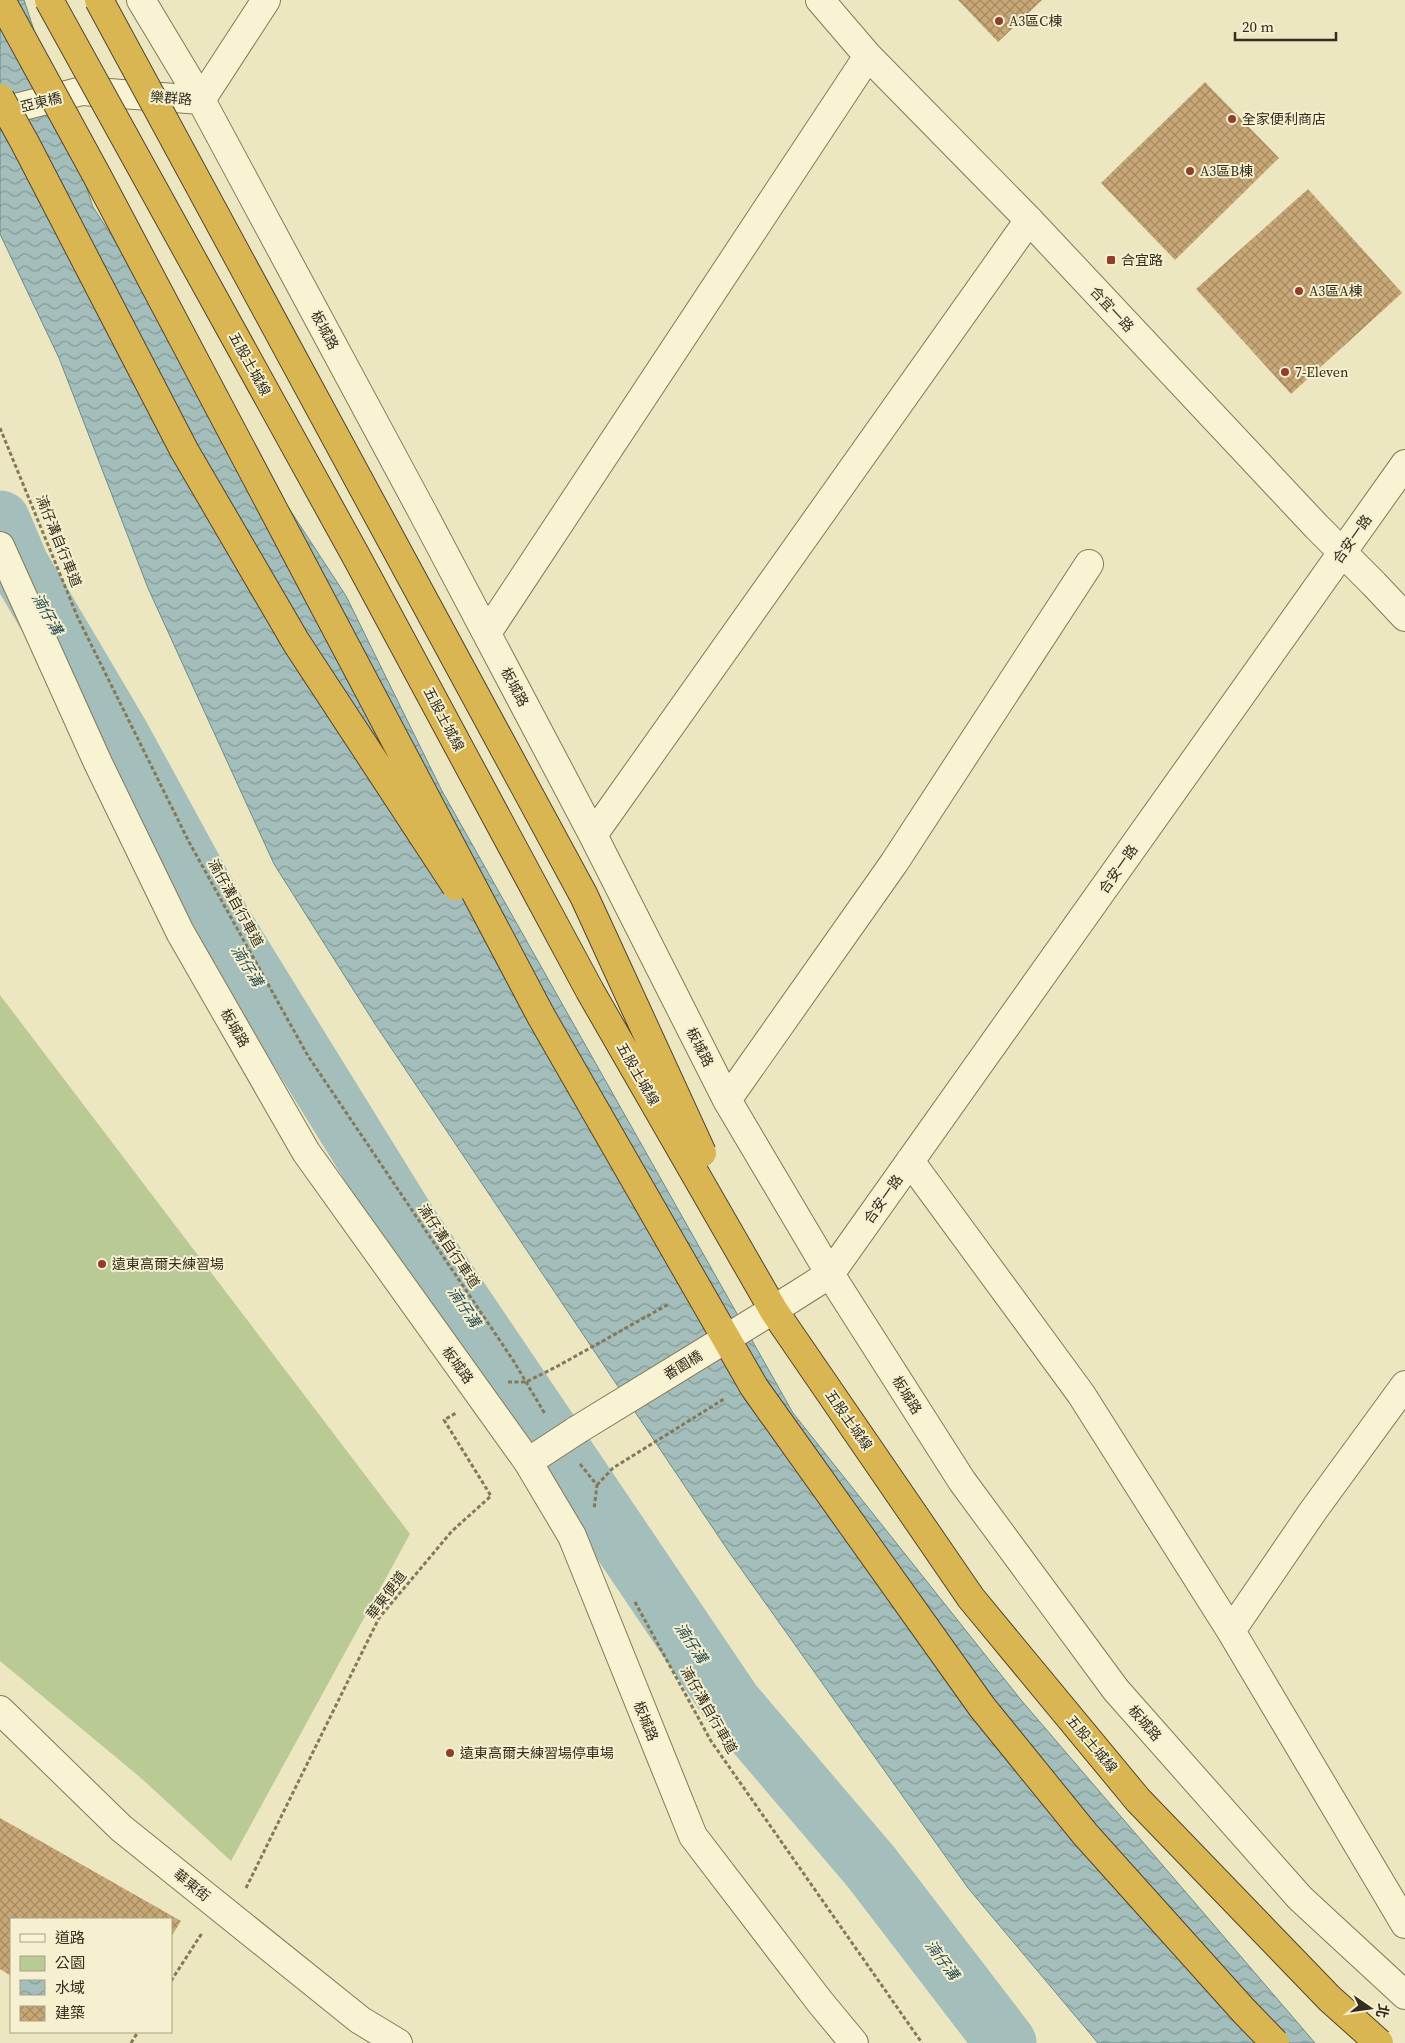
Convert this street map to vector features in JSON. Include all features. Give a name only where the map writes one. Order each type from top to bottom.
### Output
[{"type":"highway","points":[[1,0],[106,191],[541,1016],[754,1387],[982,1707],[1085,1834],[1275,2043]]},
{"type":"highway","name":"五股土城線","points":[[50,0],[361,565],[590,991],[782,1306],[971,1598],[1145,1807],[1323,1992],[1379,2043]]},
{"type":"highway","points":[[99,0],[584,896],[782,1306]]},
{"type":"highway","points":[[0,98],[184,450],[296,642],[541,1016]]},
{"type":"street","name":"板城路","points":[[141,0],[201,100],[487,633],[592,834],[727,1100],[830,1274],[962,1481],[1116,1690],[1300,1898],[1405,1995]]},
{"type":"street","name":"樂群路","points":[[72,94],[201,100],[266,0]]},
{"type":"street","name":"合宜一路","points":[[820,0],[868,56],[1029,220],[1342,553],[1405,617]]},
{"type":"street","points":[[487,633],[868,56]]},
{"type":"street","name":"亞東橋","points":[[0,112],[72,94]]},
{"type":"street","points":[[592,834],[1029,220]]},
{"type":"street","name":"合安一路","points":[[830,1274],[1405,464]]},
{"type":"street","name":"板城路","points":[[0,546],[98,763],[180,932],[306,1152],[528,1462],[572,1536],[693,1836],[820,2002],[854,2043]]},
{"type":"street","points":[[727,1100],[894,863],[1089,564]]},
{"type":"street","points":[[910,1161],[1081,1394],[1231,1631],[1405,1924]]},
{"type":"street","name":"番園橋","points":[[528,1462],[568,1435],[782,1306],[830,1274]]},
{"type":"street","points":[[1231,1631],[1313,1510],[1405,1385]]},
{"type":"street","name":"華東街","points":[[0,1710],[122,1828],[360,2020],[398,2043]]},
{"type":"path","name":"湳仔溝自行車道","points":[[0,428],[78,618],[189,842],[308,1056],[526,1382],[568,1435],[596,1485]]},
{"type":"path","name":"華東便道","points":[[225,1912],[380,1618],[452,1531],[492,1496],[444,1420],[508,1382],[526,1382],[556,1367],[678,1299]]},
{"type":"path","points":[[593,1514],[596,1485],[613,1468],[728,1396]]},
{"type":"path","name":"湳仔溝自行車道","points":[[635,1602],[711,1741],[922,2043]]},
{"type":"path","points":[[172,1980],[225,1912]]},
{"type":"green space","name":"遠東高爾夫練習場","points":[[0,995],[410,1534],[231,1861],[141,1778],[0,1661]]},
{"type":"water","points":[[0,0],[24,0],[93,207],[346,596],[442,791],[793,1413],[1021,1700],[1315,2043],[1098,2043],[968,1888],[729,1552],[375,1024],[274,864],[148,588],[59,358],[0,234]]},
{"type":"building","name":"A3區C棟","points":[[958,0],[1042,0],[998,42]]},
{"type":"building","name":"A3區B棟","points":[[1205,82],[1279,158],[1175,260],[1101,183]]},
{"type":"building","name":"A3區A棟","points":[[1308,189],[1402,293],[1291,394],[1196,289]]},
{"type":"building","points":[[0,1818],[181,1921],[172,1935],[172,1918],[10,1918],[10,1975],[0,1969]]},
{"type":"waterway","name":"湳仔溝","points":[[0,521],[19,566],[120,737],[222,924],[405,1220],[732,1704],[871,1867],[1006,2043]]},
{"type":"place","name":"A3區C棟","points":[[999,21]]},
{"type":"place","name":"全家便利商店","points":[[1232,119]]},
{"type":"place","name":"A3區B棟","points":[[1190,171]]},
{"type":"place","name":"合宜路","points":[[1111,260]]},
{"type":"place","name":"A3區A棟","points":[[1299,291]]},
{"type":"place","name":"7-Eleven","points":[[1285,372]]},
{"type":"place","name":"遠東高爾夫練習場","points":[[102,1264]]},
{"type":"place","name":"遠東高爾夫練習場停車場","points":[[450,1753]]}]
